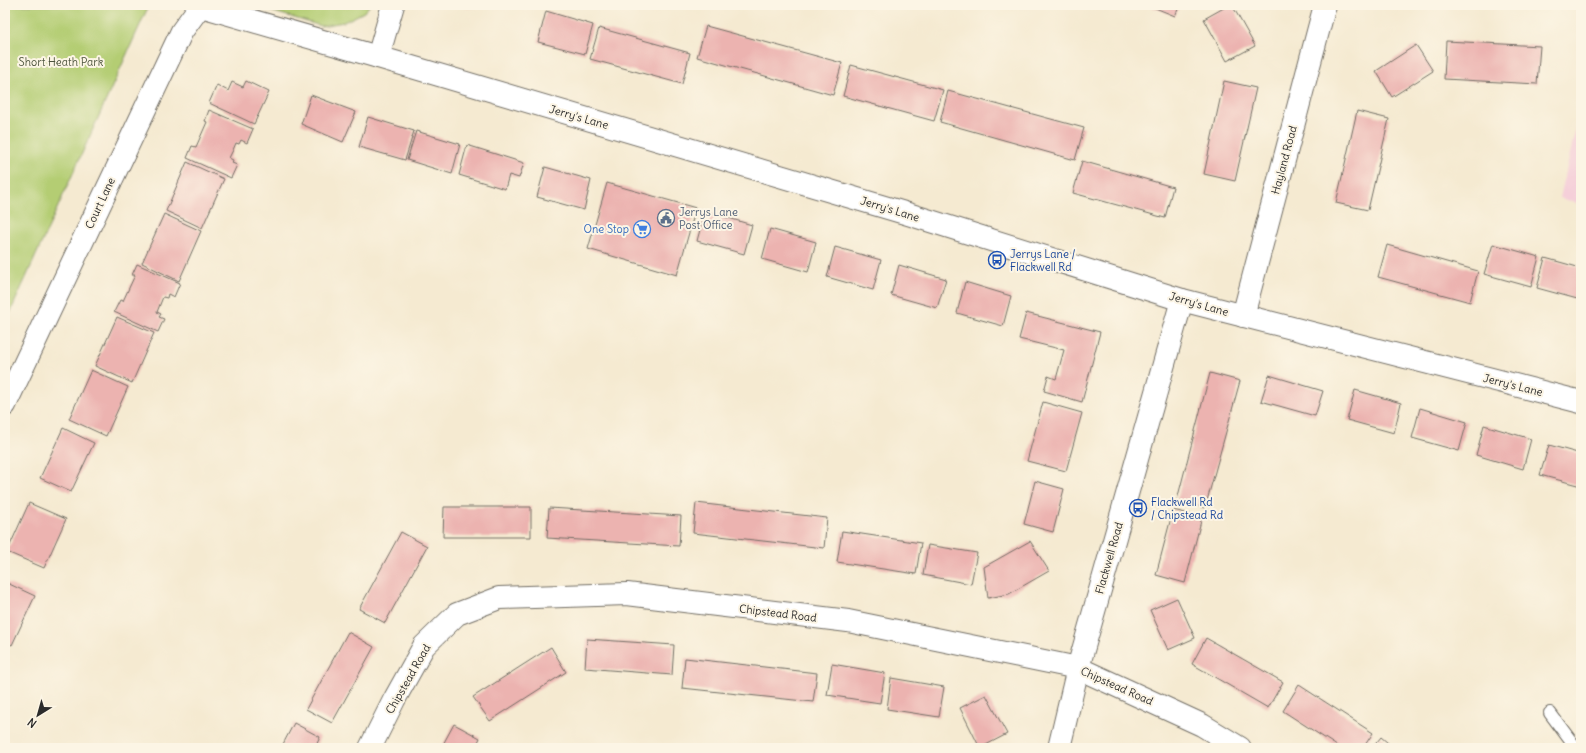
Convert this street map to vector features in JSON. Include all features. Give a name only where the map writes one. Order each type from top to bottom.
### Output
[{"type":"street","points":[[378,57],[393,5]]},
{"type":"street","name":"Hayland Road","points":[[1243,316],[1325,5]]},
{"type":"street","name":"Jerry's Lane","points":[[201,6],[908,214],[1182,300],[1581,402]]},
{"type":"street","name":"Court Lane","points":[[5,405],[182,31],[201,6]]},
{"type":"street","name":"Flackwell Road","points":[[1059,748],[1078,668],[1182,300]]},
{"type":"street","name":"Chipstead Road","points":[[370,748],[394,700],[424,646],[457,614],[499,598],[628,594],[848,621],[1078,668],[1202,725],[1240,748]]},
{"type":"lane","points":[[1550,713],[1576,748]]},
{"type":"shaded area","points":[[1581,106],[1581,204],[1560,198]]},
{"type":"green space","name":"Short Heath Park","points":[[5,5],[149,5],[5,324]]},
{"type":"green space","points":[[259,5],[370,5],[364,12],[344,22],[321,26],[261,8]]},
{"type":"building","points":[[466,5],[488,5],[488,6],[466,8]]},
{"type":"building","points":[[1148,5],[1180,5],[1175,16]]},
{"type":"building","points":[[1229,5],[1232,5],[1255,46],[1227,61],[1204,19]]},
{"type":"building","points":[[546,11],[593,25],[585,54],[538,42]]},
{"type":"building","points":[[706,26],[842,63],[833,95],[697,57]]},
{"type":"building","points":[[599,28],[690,53],[682,84],[590,59]]},
{"type":"building","points":[[1446,41],[1540,46],[1537,84],[1444,79]]},
{"type":"building","points":[[1416,45],[1433,71],[1392,97],[1376,71]]},
{"type":"building","points":[[851,65],[943,90],[934,121],[843,96]]},
{"type":"building","points":[[246,81],[269,92],[254,124],[209,103],[217,85],[228,91],[232,82],[243,87]]},
{"type":"building","points":[[1224,81],[1256,88],[1235,181],[1204,174]]},
{"type":"building","points":[[948,91],[1084,128],[1075,160],[940,122]]},
{"type":"building","points":[[311,95],[356,112],[343,142],[301,124]]},
{"type":"building","points":[[209,110],[253,129],[247,143],[241,140],[239,144],[236,143],[229,158],[233,160],[232,163],[237,165],[231,178],[187,158],[192,146],[196,147],[207,122],[205,121]]},
{"type":"building","points":[[1357,111],[1389,119],[1368,210],[1336,203]]},
{"type":"building","points":[[368,117],[414,131],[405,160],[359,147]]},
{"type":"building","points":[[416,131],[460,144],[452,174],[407,160]]},
{"type":"building","points":[[467,145],[524,163],[519,178],[509,175],[505,189],[459,175]]},
{"type":"building","points":[[1082,161],[1173,187],[1165,218],[1073,193]]},
{"type":"building","points":[[187,162],[224,179],[202,228],[166,211]]},
{"type":"building","points":[[545,167],[591,180],[584,210],[537,197]]},
{"type":"building","name":"One Stop","points":[[607,183],[696,208],[677,275],[588,249]]},
{"type":"building","points":[[705,211],[752,225],[744,254],[697,241]]},
{"type":"building","points":[[164,214],[201,231],[179,281],[142,263]]},
{"type":"building","points":[[770,229],[816,242],[808,272],[762,259]]},
{"type":"building","points":[[1493,244],[1539,257],[1531,287],[1484,274]]},
{"type":"building","points":[[1387,245],[1478,271],[1470,302],[1378,277]]},
{"type":"building","points":[[835,247],[881,260],[873,290],[827,277]]},
{"type":"building","points":[[1545,258],[1581,268],[1581,300],[1537,288]]},
{"type":"building","points":[[137,264],[180,283],[174,297],[168,294],[167,298],[163,297],[157,312],[161,314],[159,317],[164,319],[158,332],[114,312],[120,300],[123,301],[135,275],[132,275]]},
{"type":"building","points":[[899,265],[946,279],[937,308],[891,295]]},
{"type":"building","points":[[965,282],[1011,296],[1003,326],[957,313]]},
{"type":"building","points":[[1026,313],[1100,332],[1082,402],[1044,391],[1048,376],[1056,379],[1064,350],[1019,339]]},
{"type":"building","points":[[117,317],[154,333],[132,383],[95,366]]},
{"type":"building","points":[[91,370],[128,387],[106,436],[69,419]]},
{"type":"building","points":[[1210,373],[1240,381],[1205,508],[1177,500]]},
{"type":"building","points":[[1269,375],[1323,391],[1315,416],[1261,401]]},
{"type":"building","points":[[1355,390],[1401,403],[1394,433],[1347,420]]},
{"type":"building","points":[[1043,402],[1082,413],[1066,471],[1027,461]]},
{"type":"building","points":[[1420,408],[1467,422],[1459,451],[1412,438]]},
{"type":"building","points":[[1484,425],[1531,439],[1523,469],[1476,455]]},
{"type":"building","points":[[63,428],[94,443],[71,492],[40,478]]},
{"type":"building","points":[[1549,445],[1581,454],[1581,486],[1540,475]]},
{"type":"building","points":[[1035,481],[1064,489],[1053,532],[1024,524]]},
{"type":"building","points":[[29,503],[66,519],[44,568],[7,552]]},
{"type":"building","points":[[696,503],[827,518],[824,548],[693,533]]},
{"type":"building","points":[[444,507],[531,507],[531,537],[443,537]]},
{"type":"building","points":[[549,508],[681,516],[679,546],[547,538]]},
{"type":"building","points":[[1173,510],[1202,517],[1185,583],[1156,575]]},
{"type":"building","points":[[842,531],[921,543],[916,574],[837,562]]},
{"type":"building","points":[[401,532],[427,546],[385,623],[359,609]]},
{"type":"building","points":[[1030,541],[1049,571],[1009,594],[988,598],[984,567]]},
{"type":"building","points":[[928,545],[977,553],[971,584],[923,575]]},
{"type":"building","points":[[5,582],[35,596],[12,645],[5,642]]},
{"type":"building","points":[[1177,598],[1195,638],[1168,650],[1150,610]]},
{"type":"building","points":[[348,632],[374,647],[332,723],[306,709]]},
{"type":"building","points":[[1206,638],[1283,682],[1268,708],[1192,664]]},
{"type":"building","points":[[587,639],[674,645],[672,675],[585,668]]},
{"type":"building","points":[[551,647],[566,672],[490,721],[473,697]]},
{"type":"building","points":[[685,658],[817,673],[813,702],[682,688]]},
{"type":"building","points":[[832,664],[885,673],[880,703],[827,695]]},
{"type":"building","points":[[891,678],[944,687],[939,717],[887,709]]},
{"type":"building","points":[[1299,685],[1373,733],[1363,748],[1340,748],[1283,711]]},
{"type":"building","points":[[986,695],[1007,734],[980,748],[960,708]]},
{"type":"building","points":[[294,723],[320,737],[315,748],[281,748]]},
{"type":"building","points":[[454,724],[480,738],[475,748],[441,748]]},
{"type":"building","points":[[1381,737],[1394,748],[1372,748]]},
{"type":"place","name":"Jerrys Lane Post Office","points":[[666,218]]},
{"type":"place","name":"One Stop","points":[[642,229]]},
{"type":"place","name":"Jerrys Lane / Flackwell Rd","points":[[997,260]]},
{"type":"place","name":"Flackwell Rd / Chipstead Rd","points":[[1138,508]]}]
